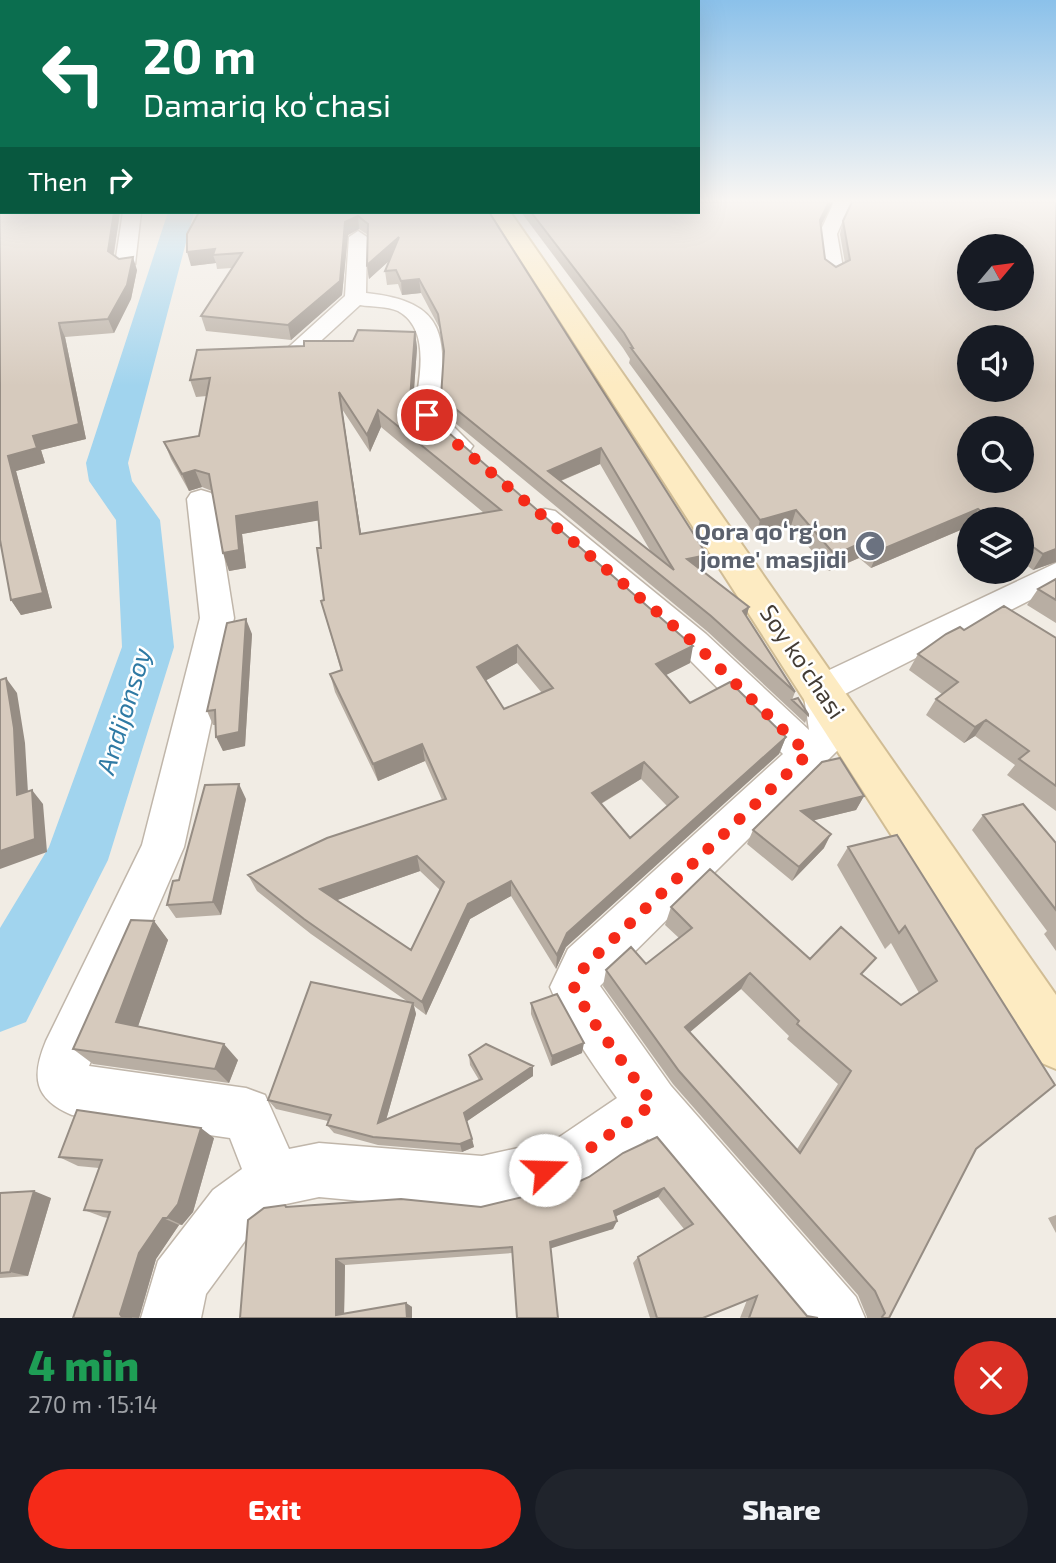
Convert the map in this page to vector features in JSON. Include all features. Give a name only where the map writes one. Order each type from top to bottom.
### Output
[{"type":"main road","name":"Soy ko'chasi","points":[[535,264],[1056,1042]]},
{"type":"street","points":[[292,355],[355,298],[357,264]]},
{"type":"street","points":[[833,264],[834,273]]},
{"type":"street","points":[[355,298],[408,307],[423,321],[431,338],[427,415],[481,463]]},
{"type":"street","points":[[201,499],[217,618],[163,847],[64,1059],[62,1078],[72,1089],[246,1114],[274,1180]]},
{"type":"street","points":[[523,499],[694,643],[808,754]]},
{"type":"street","points":[[832,1316],[653,1104],[590,1017],[574,987],[585,966],[830,734],[821,690],[1056,573]]},
{"type":"street","points":[[994,603],[1025,623]]},
{"type":"street","points":[[171,1318],[179,1282],[233,1210],[274,1180],[319,1170],[482,1184],[566,1165],[653,1104]]},
{"type":"building","points":[[0,264],[132,264],[127,285],[108,319],[59,323],[79,424],[33,436],[37,448],[8,456],[43,593],[11,600],[0,540]]},
{"type":"building","points":[[235,264],[341,264],[340,281],[288,325],[201,316]]},
{"type":"building","points":[[388,264],[522,264],[707,555],[687,559],[749,607],[743,611],[795,692],[711,616],[441,397],[444,351],[438,314],[419,279],[401,281],[396,270],[385,271]],"holes":[[[601,448],[674,570],[548,471]]]},
{"type":"building","points":[[571,264],[831,264],[836,267],[843,264],[957,264],[957,312],[1034,312],[1034,264],[1056,264],[1056,549],[1043,554],[1034,548],[1034,507],[957,507],[957,518],[878,551],[865,541],[835,555],[796,510],[760,520]]},
{"type":"building","points":[[358,330],[415,332],[410,399],[693,646],[656,664],[690,703],[730,682],[786,737],[567,933],[557,955],[511,881],[468,904],[422,1002],[304,919],[248,875],[327,838],[446,799],[422,744],[373,764],[330,674],[342,670],[321,601],[324,600],[317,548],[321,548],[317,502],[236,516],[239,550],[223,553],[209,474],[195,470],[182,474],[164,442],[199,436],[210,378],[190,380],[197,350],[304,346],[304,341],[353,341]],"holes":[[[339,392],[367,435],[378,410],[501,510],[360,534]],[[517,645],[553,688],[504,709],[477,667]],[[644,762],[678,797],[630,838],[592,793]],[[417,856],[444,882],[411,950],[320,889]]]},
{"type":"building","points":[[1056,579],[1056,600],[1038,589]]},
{"type":"building","points":[[1004,606],[1056,638],[1056,786],[1019,759],[1029,751],[986,720],[975,727],[936,699],[958,682],[918,654],[946,634],[960,627],[964,630]]},
{"type":"building","points":[[246,619],[239,732],[216,737],[215,710],[207,711],[227,623]]},
{"type":"building","points":[[6,678],[14,728],[17,795],[32,790],[35,839],[0,851],[0,680]]},
{"type":"building","points":[[798,698],[808,714],[808,715],[792,700]]},
{"type":"building","points":[[840,758],[864,796],[801,811],[831,834],[799,867],[753,830],[822,762]]},
{"type":"building","points":[[239,784],[213,902],[167,905],[173,881],[179,880],[205,785]]},
{"type":"building","points":[[1023,804],[1056,843],[1056,910],[983,815]]},
{"type":"building","points":[[897,835],[1055,1085],[976,1149],[889,1318],[882,1317],[885,1313],[875,1291],[679,1071],[606,970],[631,947],[646,964],[692,928],[671,907],[710,869],[810,959],[841,927],[876,958],[861,974],[901,1005],[937,981],[905,926],[899,933],[848,847]],"holes":[[[750,973],[799,1021],[797,1024],[851,1071],[800,1153],[685,1027]]]},
{"type":"building","points":[[131,920],[154,921],[116,1022],[224,1044],[215,1069],[73,1049]]},
{"type":"building","points":[[311,982],[413,1003],[378,1123],[482,1079],[469,1055],[486,1044],[533,1066],[464,1113],[472,1139],[460,1144],[373,1137],[327,1125],[331,1115],[268,1100]]},
{"type":"building","points":[[557,994],[584,1043],[552,1056],[531,1003]]},
{"type":"building","points":[[77,1110],[201,1128],[178,1204],[167,1218],[163,1218],[139,1253],[120,1314],[122,1317],[132,1318],[73,1318],[110,1212],[84,1210],[102,1160],[59,1157]]},
{"type":"building","points":[[657,1137],[807,1316],[818,1318],[749,1318],[757,1296],[703,1318],[657,1318],[638,1257],[693,1224],[664,1188],[614,1211],[617,1221],[550,1242],[558,1318],[517,1318],[512,1247],[336,1259],[336,1315],[406,1303],[407,1318],[240,1318],[248,1220],[264,1208],[401,1199],[481,1207],[569,1186],[589,1177],[623,1153]]},
{"type":"building","points":[[34,1191],[10,1272],[0,1273],[0,1193]]},
{"type":"waterway","name":"Andijonsoy","points":[[0,996],[76,860],[148,647],[138,520],[114,488],[107,463],[166,264]]},
{"type":"place","name":"Qora qoʻrgʻon jome' masjidi","points":[[870,546]]},
{"type":"route","points":[[427,415],[438,428],[694,643],[808,754],[585,966],[574,987],[590,1017],[653,1104],[566,1165],[545,1170]]}]
